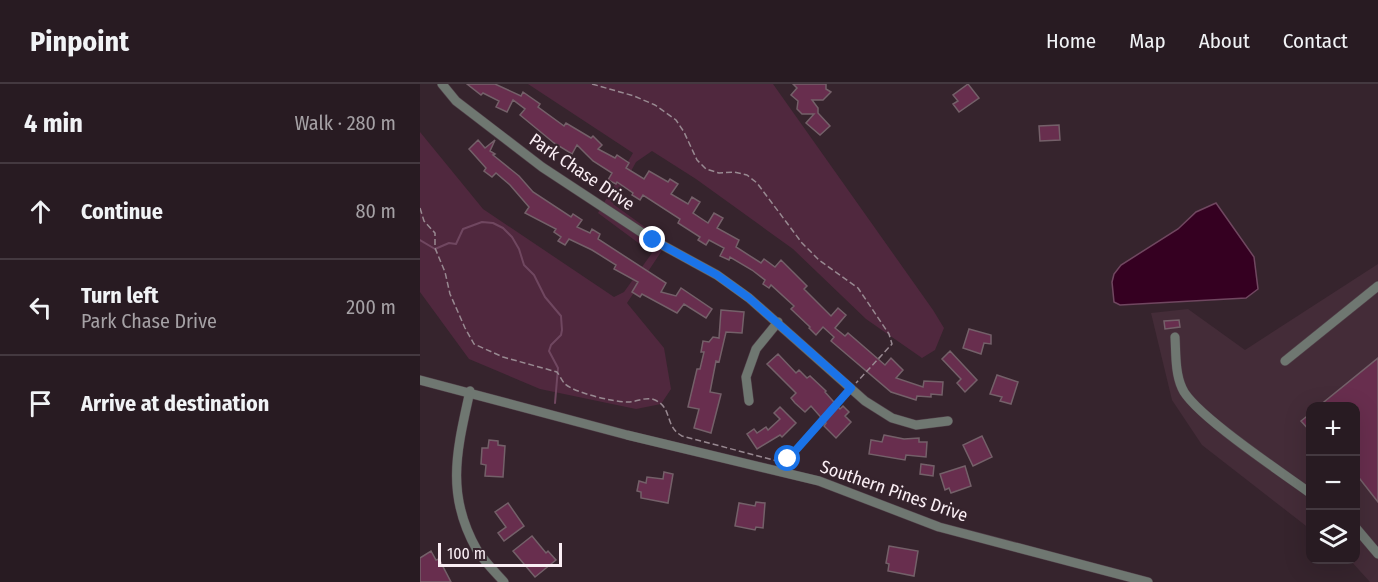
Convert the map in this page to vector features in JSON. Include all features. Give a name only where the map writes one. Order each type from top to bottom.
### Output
[{"type":"street","name":"Park Chase Drive","points":[[442,84],[456,101],[542,167],[653,240],[717,275],[749,298],[865,401],[892,418],[916,425],[948,421]]},
{"type":"street","points":[[1285,361],[1378,286]]},
{"type":"street","points":[[749,401],[746,377],[756,349],[778,322]]},
{"type":"street","points":[[1175,337],[1181,386],[1186,397],[1210,419],[1306,489]]},
{"type":"street","name":"Southern Pines Drive","points":[[420,380],[627,435],[819,481],[939,527],[1148,582]]},
{"type":"street","points":[[470,392],[456,454],[457,491],[463,521],[478,552],[504,582]]},
{"type":"street","points":[[1360,533],[1378,554]]},
{"type":"path","points":[[420,208],[424,221],[435,233],[435,248],[445,272],[450,294],[474,344],[503,357],[557,372],[563,382],[582,391],[620,401],[650,398],[657,401],[665,408],[674,431],[682,436],[781,462],[788,459],[892,344],[890,334],[858,288],[819,260],[802,243],[757,183],[747,175],[734,172],[719,173],[706,169],[697,160],[676,120],[655,105],[634,96],[592,84]]},
{"type":"shaded area","points":[[528,84],[773,84],[944,328],[935,350],[922,358],[866,319],[793,249],[696,179],[652,151],[636,162],[613,204],[667,243],[627,303],[664,348],[671,389],[661,404],[636,409],[540,389],[469,359],[420,292],[420,132],[483,209],[614,297],[624,292],[652,253],[598,213],[633,153]]},
{"type":"shaded area","points":[[1216,203],[1254,257],[1258,289],[1246,298],[1120,305],[1114,302],[1112,282],[1114,274],[1121,265],[1178,229],[1196,212]]},
{"type":"shaded area","points":[[1378,264],[1378,582],[1370,582],[1354,564],[1360,564],[1360,402],[1306,402],[1306,526],[1202,445],[1172,400],[1151,313],[1188,309],[1245,350]]},
{"type":"building","points":[[467,84],[495,84],[521,96],[523,92],[540,104],[538,107],[564,126],[566,123],[591,138],[593,136],[602,145],[598,149],[615,158],[617,155],[629,163],[626,168],[644,179],[649,171],[668,182],[670,179],[678,184],[671,194],[688,204],[692,197],[700,202],[693,213],[708,223],[714,213],[723,218],[717,228],[739,240],[736,247],[761,263],[764,259],[775,267],[781,260],[807,286],[804,289],[831,316],[838,308],[846,315],[835,328],[845,336],[848,333],[885,365],[891,358],[903,370],[896,378],[923,387],[924,381],[943,382],[942,395],[917,396],[916,400],[891,392],[831,341],[834,337],[823,327],[816,335],[791,309],[794,306],[771,285],[769,288],[763,284],[765,280],[730,257],[729,260],[720,256],[724,248],[709,240],[706,245],[698,240],[700,237],[678,223],[680,219],[643,195],[640,200],[617,182],[616,184],[608,180],[612,173],[593,161],[577,145],[572,154],[554,143],[520,115],[525,109],[513,100],[507,112],[496,107],[499,101],[483,93],[481,95]]},
{"type":"building","points":[[793,84],[826,84],[826,89],[831,92],[823,100],[812,100],[818,108],[818,113],[830,126],[820,135],[806,123],[814,114],[802,114],[797,109],[798,101],[791,95],[797,88]]},
{"type":"building","points":[[968,84],[979,98],[959,112],[953,104],[958,101],[953,95]]},
{"type":"building","points":[[1059,125],[1060,140],[1040,141],[1039,126]]},
{"type":"building","points":[[478,140],[485,148],[495,140],[490,151],[519,176],[533,192],[571,217],[573,214],[582,220],[577,227],[590,233],[592,229],[600,234],[598,239],[666,283],[661,292],[676,296],[681,288],[712,309],[706,318],[684,304],[677,313],[642,294],[640,297],[632,292],[638,282],[614,269],[616,265],[569,239],[565,245],[558,241],[561,237],[554,232],[556,229],[525,213],[529,207],[510,185],[496,173],[492,177],[484,171],[486,168],[469,149]]},
{"type":"building","points":[[721,310],[744,312],[742,333],[726,332],[719,362],[716,361],[710,392],[721,394],[711,433],[694,428],[699,409],[688,407],[697,369],[700,369],[704,352],[701,352],[703,341],[709,342],[713,337],[719,338]]},
{"type":"building","points":[[1179,320],[1180,327],[1165,329],[1164,321]]},
{"type":"building","points":[[969,329],[991,335],[991,344],[984,343],[981,354],[963,348]]},
{"type":"building","points":[[950,351],[977,380],[965,392],[957,383],[961,379],[942,359]]},
{"type":"building","points":[[778,354],[796,373],[799,370],[807,378],[810,376],[840,409],[843,406],[849,412],[845,416],[851,422],[836,438],[824,426],[826,423],[811,406],[805,412],[795,403],[791,398],[796,393],[767,364]]},
{"type":"building","points":[[1378,358],[1378,502],[1360,479],[1360,402],[1324,402]]},
{"type":"building","points":[[997,375],[1018,382],[1011,404],[1000,401],[1002,397],[990,394]]},
{"type":"building","points":[[780,407],[796,423],[782,437],[780,435],[757,449],[747,434],[754,429],[757,433],[766,427],[768,430],[780,419],[774,413]]},
{"type":"building","points":[[1306,417],[1306,426],[1301,421]]},
{"type":"building","points":[[884,435],[904,439],[919,438],[919,442],[927,442],[926,457],[906,455],[905,460],[869,454],[871,440],[882,442]]},
{"type":"building","points":[[982,436],[992,457],[973,466],[963,445]]},
{"type":"building","points":[[489,440],[498,441],[498,445],[505,446],[503,477],[485,476],[486,465],[481,464],[482,448],[488,448]]},
{"type":"building","points":[[921,464],[934,466],[933,476],[920,474]]},
{"type":"building","points":[[965,466],[971,486],[951,493],[949,488],[945,490],[940,474]]},
{"type":"building","points":[[664,472],[673,474],[668,503],[641,498],[641,492],[637,491],[639,481],[646,483],[647,477],[663,479]]},
{"type":"building","points":[[756,502],[765,503],[763,528],[756,527],[755,530],[735,526],[739,503],[755,506]]},
{"type":"building","points":[[508,503],[524,526],[504,541],[498,533],[506,527],[495,512]]},
{"type":"building","points":[[532,536],[546,553],[548,551],[556,560],[535,577],[513,551]]},
{"type":"building","points":[[889,546],[918,551],[914,576],[888,571],[889,564],[886,563]]},
{"type":"building","points":[[431,551],[436,560],[439,559],[451,582],[420,582],[420,558]]},
{"type":"waterway","points":[[420,240],[435,249],[449,243],[456,244],[463,229],[482,222],[493,223],[503,228],[512,237],[524,265],[534,275],[545,297],[561,316],[561,335],[551,345],[549,351],[558,368],[555,403]]},
{"type":"route","points":[[653,240],[717,275],[749,298],[851,388],[788,459]]}]
